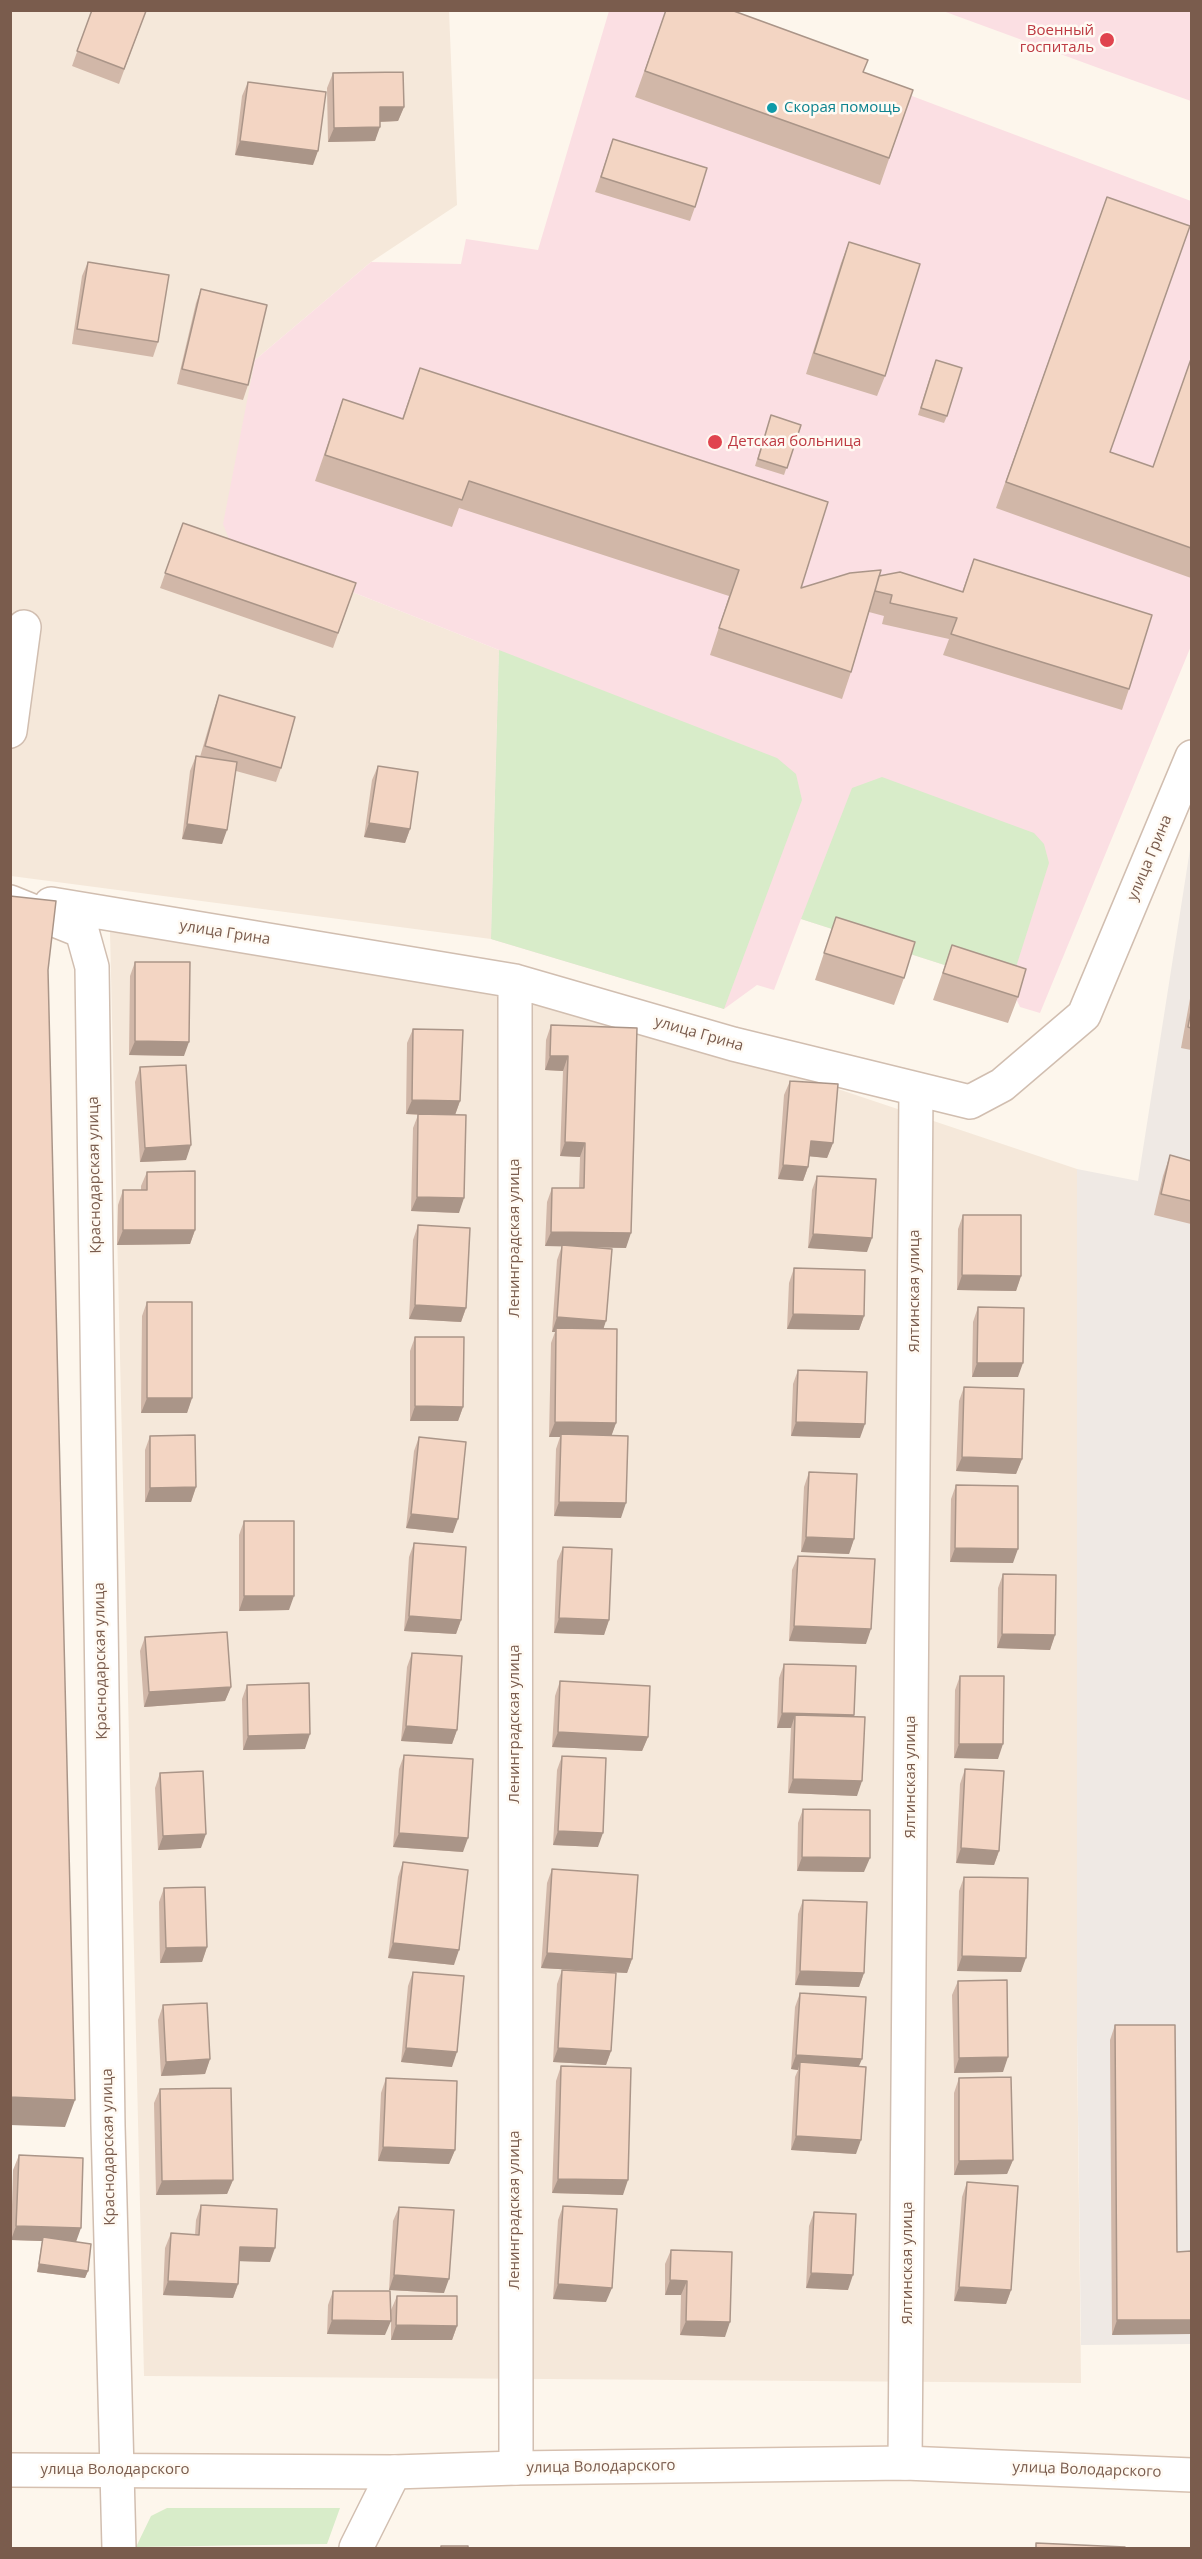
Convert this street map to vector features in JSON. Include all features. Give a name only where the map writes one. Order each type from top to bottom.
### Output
[{"type":"street","points":[[10,731],[24,627]]},
{"type":"street","name":"улица Грина","points":[[10,898],[515,981],[733,1044],[970,1102],[1002,1085],[1084,1015],[1191,757]]},
{"type":"street","name":"Краснодарская улица","points":[[10,902],[82,931],[92,968],[108,2126],[117,2470]]},
{"type":"street","name":"Ленинградская улица","points":[[515,981],[516,2468]]},
{"type":"street","name":"Ялтинская улица","points":[[905,2463],[916,1090]]},
{"type":"street","name":"улица Володарского","points":[[10,2470],[394,2472],[516,2468],[905,2463],[1191,2475]]},
{"type":"street","points":[[117,2470],[119,2548]]},
{"type":"street","points":[[356,2548],[394,2472]]},
{"type":"shaded area","points":[[10,11],[449,11],[457,205],[371,262],[255,360],[231,544],[499,650],[491,939],[11,876]]},
{"type":"shaded area","name":"Детская больница","points":[[609,11],[686,11],[1191,201],[1191,646],[1040,1013],[1020,1007],[1010,986],[801,919],[774,990],[757,985],[724,1009],[491,939],[499,650],[231,544],[223,524],[255,360],[371,262],[461,264],[466,239],[538,250]]},
{"type":"shaded area","name":"Военный госпиталь","points":[[943,11],[1191,11],[1191,101],[1104,70]]},
{"type":"shaded area","points":[[1191,843],[1191,2344],[1081,2345],[1077,2035],[1077,1169],[1138,1181]]},
{"type":"shaded area","points":[[110,932],[515,981],[1077,1169],[1077,2035],[1081,2383],[144,2376]]},
{"type":"green space","points":[[499,650],[777,758],[796,774],[802,800],[724,1009],[491,939]]},
{"type":"green space","points":[[882,777],[1034,833],[1044,844],[1049,863],[1010,986],[801,919],[852,788]]},
{"type":"green space","points":[[167,2508],[340,2508],[327,2544],[136,2547],[151,2516]]},
{"type":"building","points":[[92,10],[146,11],[124,69],[77,51]]},
{"type":"building","name":"Скорая помощь","points":[[666,10],[731,10],[868,60],[863,72],[913,90],[889,158],[645,71]]},
{"type":"building","points":[[403,72],[404,107],[380,107],[380,127],[334,128],[333,73]]},
{"type":"building","points":[[248,82],[326,92],[318,151],[240,141]]},
{"type":"building","points":[[613,139],[707,168],[695,207],[601,177]]},
{"type":"building","points":[[1107,197],[1190,226],[1110,452],[1153,467],[1191,359],[1191,548],[1006,482]]},
{"type":"building","points":[[849,242],[920,264],[885,376],[814,353]]},
{"type":"building","points":[[88,262],[169,275],[158,342],[77,329]]},
{"type":"building","points":[[201,289],[267,305],[248,385],[182,369]]},
{"type":"building","points":[[936,360],[962,368],[947,416],[921,408]]},
{"type":"building","points":[[420,368],[828,502],[801,588],[850,573],[881,570],[851,672],[719,628],[739,570],[469,481],[462,500],[325,455],[343,399],[403,419]]},
{"type":"building","points":[[771,415],[801,425],[787,468],[758,459]]},
{"type":"building","points":[[183,523],[356,583],[338,633],[165,573]]},
{"type":"building","points":[[974,559],[1152,615],[1129,689],[951,634],[957,618],[890,603],[892,595],[875,591],[879,576],[900,572],[963,592]]},
{"type":"building","points":[[219,695],[295,717],[281,768],[205,746]]},
{"type":"building","points":[[196,756],[237,762],[227,830],[187,824]]},
{"type":"building","points":[[378,766],[418,772],[410,829],[369,823]]},
{"type":"building","points":[[10,896],[56,901],[48,970],[75,2100],[10,2097]]},
{"type":"building","points":[[836,917],[915,942],[904,978],[824,953]]},
{"type":"building","points":[[952,945],[1026,969],[1018,997],[943,973]]},
{"type":"building","points":[[135,962],[190,962],[189,1042],[135,1041]]},
{"type":"building","points":[[1191,1011],[1191,1028],[1188,1027]]},
{"type":"building","points":[[551,1025],[637,1028],[631,1233],[551,1232],[552,1188],[584,1188],[585,1143],[565,1142],[568,1056],[550,1056]]},
{"type":"building","points":[[413,1029],[463,1030],[460,1101],[412,1100]]},
{"type":"building","points":[[186,1065],[191,1145],[145,1148],[140,1067]]},
{"type":"building","points":[[790,1081],[838,1084],[833,1143],[811,1141],[808,1167],[783,1165]]},
{"type":"building","points":[[418,1114],[466,1115],[464,1198],[417,1197]]},
{"type":"building","points":[[1170,1155],[1191,1161],[1191,1201],[1161,1194]]},
{"type":"building","points":[[195,1171],[195,1230],[123,1230],[123,1190],[147,1190],[147,1172]]},
{"type":"building","points":[[817,1176],[876,1179],[872,1238],[813,1234]]},
{"type":"building","points":[[963,1215],[1021,1215],[1021,1276],[962,1275]]},
{"type":"building","points":[[418,1225],[470,1228],[466,1308],[415,1305]]},
{"type":"building","points":[[562,1245],[612,1249],[606,1321],[557,1317]]},
{"type":"building","points":[[794,1268],[865,1270],[864,1316],[793,1314]]},
{"type":"building","points":[[147,1302],[192,1302],[192,1398],[147,1398]]},
{"type":"building","points":[[978,1307],[1024,1308],[1023,1363],[977,1363]]},
{"type":"building","points":[[556,1328],[617,1329],[616,1423],[555,1422]]},
{"type":"building","points":[[415,1337],[464,1337],[463,1407],[415,1406]]},
{"type":"building","points":[[798,1370],[867,1372],[865,1424],[796,1422]]},
{"type":"building","points":[[964,1387],[1024,1389],[1022,1459],[962,1457]]},
{"type":"building","points":[[561,1434],[628,1436],[626,1503],[559,1502]]},
{"type":"building","points":[[195,1435],[196,1487],[150,1488],[150,1436]]},
{"type":"building","points":[[419,1437],[466,1442],[458,1519],[411,1514]]},
{"type":"building","points":[[809,1472],[857,1474],[854,1539],[806,1537]]},
{"type":"building","points":[[956,1485],[1018,1486],[1018,1549],[955,1548]]},
{"type":"building","points":[[244,1521],[294,1521],[294,1596],[244,1596]]},
{"type":"building","points":[[414,1543],[466,1547],[461,1620],[409,1616]]},
{"type":"building","points":[[563,1547],[612,1549],[609,1620],[559,1618]]},
{"type":"building","points":[[798,1556],[875,1559],[871,1629],[794,1626]]},
{"type":"building","points":[[1003,1574],[1056,1575],[1055,1635],[1002,1634]]},
{"type":"building","points":[[227,1632],[231,1687],[149,1692],[145,1637]]},
{"type":"building","points":[[412,1653],[462,1656],[457,1730],[406,1726]]},
{"type":"building","points":[[784,1664],[856,1666],[854,1715],[782,1713]]},
{"type":"building","points":[[960,1676],[1004,1676],[1003,1744],[959,1744]]},
{"type":"building","points":[[560,1681],[650,1686],[648,1737],[558,1732]]},
{"type":"building","points":[[309,1683],[310,1734],[248,1736],[247,1685]]},
{"type":"building","points":[[795,1715],[865,1717],[862,1781],[793,1779]]},
{"type":"building","points":[[404,1755],[473,1759],[468,1838],[399,1833]]},
{"type":"building","points":[[562,1756],[606,1758],[603,1833],[558,1831]]},
{"type":"building","points":[[965,1769],[1004,1771],[999,1851],[961,1848]]},
{"type":"building","points":[[203,1771],[206,1834],[163,1836],[160,1773]]},
{"type":"building","points":[[803,1809],[870,1810],[870,1858],[802,1857]]},
{"type":"building","points":[[403,1862],[468,1870],[459,1950],[393,1943]]},
{"type":"building","points":[[552,1869],[638,1875],[632,1959],[547,1953]]},
{"type":"building","points":[[964,1877],[1028,1878],[1026,1958],[962,1956]]},
{"type":"building","points":[[205,1887],[207,1947],[166,1948],[164,1888]]},
{"type":"building","points":[[803,1900],[867,1902],[864,1973],[800,1971]]},
{"type":"building","points":[[562,1970],[616,1973],[611,2051],[558,2048]]},
{"type":"building","points":[[413,1972],[464,1976],[457,2052],[406,2048]]},
{"type":"building","points":[[1007,1980],[1008,2057],[959,2058],[958,1981]]},
{"type":"building","points":[[800,1993],[866,1997],[862,2059],[796,2055]]},
{"type":"building","points":[[207,2003],[210,2059],[166,2062],[163,2005]]},
{"type":"building","points":[[1115,2025],[1175,2025],[1177,2252],[1191,2251],[1191,2320],[1117,2320]]},
{"type":"building","points":[[800,2062],[866,2067],[861,2140],[796,2136]]},
{"type":"building","points":[[561,2066],[631,2068],[628,2180],[558,2179]]},
{"type":"building","points":[[1011,2077],[1013,2160],[959,2161],[959,2078]]},
{"type":"building","points":[[386,2078],[457,2081],[455,2150],[383,2147]]},
{"type":"building","points":[[231,2088],[233,2180],[162,2181],[160,2089]]},
{"type":"building","points":[[19,2155],[83,2158],[81,2228],[16,2226]]},
{"type":"building","points":[[967,2182],[1018,2186],[1011,2290],[959,2287]]},
{"type":"building","points":[[201,2205],[277,2209],[275,2248],[240,2247],[238,2284],[168,2281],[171,2233],[199,2235]]},
{"type":"building","points":[[563,2206],[617,2209],[612,2288],[558,2284]]},
{"type":"building","points":[[399,2207],[454,2210],[449,2279],[394,2275]]},
{"type":"building","points":[[814,2212],[856,2214],[853,2275],[811,2273]]},
{"type":"building","points":[[43,2237],[91,2244],[88,2271],[39,2264]]},
{"type":"building","points":[[671,2250],[732,2252],[730,2322],[686,2321],[687,2281],[670,2280]]},
{"type":"building","points":[[333,2291],[390,2291],[391,2321],[332,2320]]},
{"type":"building","points":[[397,2296],[457,2296],[457,2326],[396,2325]]},
{"type":"building","points":[[1036,2543],[1125,2547],[1125,2548],[1036,2548]]},
{"type":"building","points":[[441,2546],[468,2546],[468,2548],[441,2548]]},
{"type":"place","name":"Военный госпиталь","points":[[1107,40]]},
{"type":"place","name":"Скорая помощь","points":[[772,108]]},
{"type":"place","name":"Детская больница","points":[[715,442]]}]
